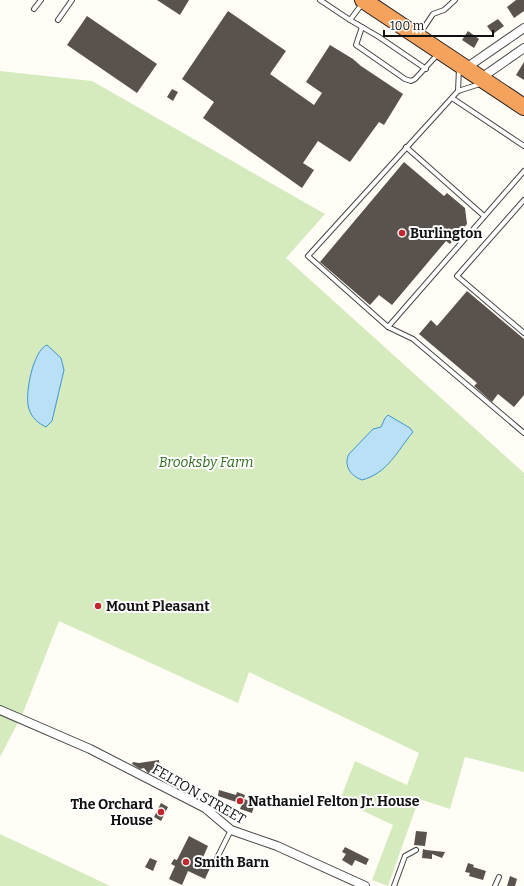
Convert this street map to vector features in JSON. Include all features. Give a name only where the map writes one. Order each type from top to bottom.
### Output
[{"type":"highway","points":[[364,0],[524,107]]},
{"type":"street","points":[[462,66],[524,28]]},
{"type":"street","points":[[484,80],[524,48]]},
{"type":"street","name":"FELTON STREET","points":[[0,710],[90,749],[205,808],[231,830],[277,846],[365,886]]},
{"type":"lane","points":[[34,10],[41,0]]},
{"type":"lane","points":[[58,20],[72,0]]},
{"type":"lane","points":[[320,0],[426,69]]},
{"type":"lane","points":[[350,20],[364,0]]},
{"type":"lane","points":[[418,37],[433,14],[444,10],[455,0]]},
{"type":"lane","points":[[362,27],[356,45],[405,80],[415,80],[440,51]]},
{"type":"lane","points":[[458,91],[462,66]]},
{"type":"lane","points":[[484,80],[458,91],[308,256],[388,327],[414,339],[524,433]]},
{"type":"lane","points":[[452,98],[524,146]]},
{"type":"lane","points":[[406,147],[484,216]]},
{"type":"lane","points":[[388,327],[524,171]]},
{"type":"lane","points":[[524,200],[457,276],[524,333]]},
{"type":"lane","points":[[217,858],[231,830]]},
{"type":"lane","points":[[394,886],[405,856],[416,850]]},
{"type":"lane","points":[[496,886],[499,876]]},
{"type":"green space","name":"Brooksby Farm","points":[[0,71],[92,81],[325,214],[286,258],[524,473],[524,772],[465,757],[450,809],[419,799],[388,886],[372,880],[393,825],[340,800],[355,761],[407,785],[419,753],[249,672],[238,703],[59,621],[23,713],[0,757]]},
{"type":"green space","points":[[0,834],[104,883],[110,886],[0,886]]},
{"type":"water","points":[[47,345],[61,358],[64,370],[52,421],[46,427],[38,422],[32,415],[29,409],[28,394],[34,364],[42,349]]},
{"type":"water","points":[[388,415],[410,428],[413,432],[397,454],[385,467],[371,477],[362,480],[351,473],[347,463],[347,458],[373,429],[381,427]]},
{"type":"building","points":[[157,0],[189,0],[180,15]]},
{"type":"building","points":[[516,0],[524,0],[524,11],[514,18],[507,7]]},
{"type":"building","points":[[228,11],[286,51],[270,74],[314,105],[322,93],[306,82],[330,45],[403,94],[384,125],[379,122],[350,162],[318,141],[303,163],[314,170],[302,188],[203,118],[214,102],[182,79]]},
{"type":"building","points":[[87,16],[157,64],[137,93],[67,45]]},
{"type":"building","points":[[498,19],[504,26],[493,34],[487,26]]},
{"type":"building","points":[[468,31],[479,39],[474,48],[462,40]]},
{"type":"building","points":[[524,62],[524,80],[516,75]]},
{"type":"building","points":[[172,89],[178,92],[173,101],[167,97]]},
{"type":"building","name":"Burlington","points":[[404,162],[444,196],[447,193],[465,208],[467,224],[450,244],[446,241],[392,305],[379,295],[370,305],[320,262]]},
{"type":"building","points":[[467,291],[524,339],[524,395],[514,407],[498,394],[492,402],[474,386],[477,383],[419,334],[431,320],[437,326]]},
{"type":"building","points":[[159,760],[160,770],[148,773],[144,768],[140,769],[132,764],[133,762],[139,763]]},
{"type":"building","points":[[219,790],[236,795],[237,792],[245,795],[242,804],[218,796]]},
{"type":"building","points":[[244,799],[255,803],[252,813],[240,809]]},
{"type":"building","name":"The Orchard House","points":[[161,803],[168,807],[161,821],[154,817]]},
{"type":"building","points":[[416,831],[427,832],[425,846],[414,845]]},
{"type":"building","name":"Smith Barn","points":[[189,836],[208,846],[200,864],[210,868],[205,879],[188,871],[182,885],[169,879],[175,866],[171,864],[174,859],[177,860]]},
{"type":"building","points":[[345,847],[369,859],[366,865],[355,860],[352,866],[342,860],[346,854],[342,852]]},
{"type":"building","points":[[423,849],[445,852],[442,858],[432,854],[432,859],[422,858]]},
{"type":"building","points":[[150,858],[157,861],[153,871],[145,867]]},
{"type":"building","points":[[468,863],[474,865],[473,867],[486,871],[483,880],[469,876],[470,873],[465,872]]},
{"type":"building","points":[[510,876],[517,879],[515,886],[507,886]]},
{"type":"place","name":"Burlington","points":[[402,233]]},
{"type":"place","name":"Mount Pleasant","points":[[98,606]]},
{"type":"place","name":"Nathaniel Felton Jr. House","points":[[240,801]]},
{"type":"place","name":"The Orchard House","points":[[161,812]]},
{"type":"place","name":"Smith Barn","points":[[186,862]]}]
